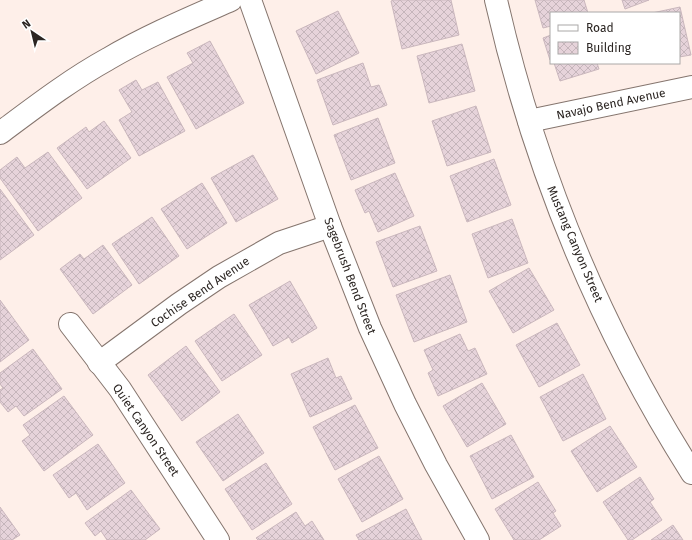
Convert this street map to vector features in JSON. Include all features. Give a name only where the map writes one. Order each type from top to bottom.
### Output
[{"type":"street","points":[[0,133],[64,86],[108,59],[195,15],[231,0]]},
{"type":"street","name":"Sagebrush Bend Street","points":[[250,0],[330,226],[370,328],[405,404],[436,465],[478,540]]},
{"type":"street","name":"Mustang Canyon Street","points":[[496,0],[529,122],[558,207],[608,323],[637,380],[671,440],[692,473]]},
{"type":"street","name":"Navajo Bend Avenue","points":[[529,122],[692,87]]},
{"type":"street","name":"Cochise Bend Avenue","points":[[100,363],[179,304],[219,277],[279,243],[330,226]]},
{"type":"street","name":"Quiet Canyon Street","points":[[70,324],[128,402],[218,540]]},
{"type":"building","points":[[451,0],[459,35],[402,49],[391,1]]},
{"type":"building","points":[[535,0],[584,0],[588,12],[550,12],[550,26],[543,28]]},
{"type":"building","points":[[622,0],[649,0],[625,9]]},
{"type":"building","points":[[680,7],[691,55],[680,57],[680,12],[657,12]]},
{"type":"building","points":[[338,11],[359,53],[316,74],[296,31]]},
{"type":"building","points":[[550,35],[550,60],[543,38]]},
{"type":"building","points":[[210,41],[244,103],[196,129],[167,77],[193,63],[187,53]]},
{"type":"building","points":[[462,44],[475,91],[429,103],[417,56]]},
{"type":"building","points":[[363,63],[371,87],[379,85],[387,105],[333,125],[317,80]]},
{"type":"building","points":[[554,64],[597,64],[599,69],[560,81]]},
{"type":"building","points":[[136,80],[142,90],[158,82],[185,131],[139,156],[119,120],[132,112],[119,90]]},
{"type":"building","points":[[476,106],[491,152],[447,166],[432,121]]},
{"type":"building","points":[[378,118],[395,163],[351,180],[334,135]]},
{"type":"building","points":[[104,121],[131,158],[87,189],[57,148],[86,127],[89,132]]},
{"type":"building","points":[[48,152],[82,198],[38,231],[0,178],[0,170],[17,157],[25,168]]},
{"type":"building","points":[[253,155],[278,199],[236,222],[211,178]]},
{"type":"building","points":[[494,159],[511,205],[467,222],[450,176]]},
{"type":"building","points":[[395,173],[414,216],[378,232],[369,211],[365,213],[355,190]]},
{"type":"building","points":[[202,183],[227,223],[187,249],[161,209]]},
{"type":"building","points":[[0,189],[34,235],[0,260]]},
{"type":"building","points":[[152,217],[179,256],[139,284],[112,244]]},
{"type":"building","points":[[512,219],[528,263],[488,278],[472,234]]},
{"type":"building","points":[[420,226],[437,271],[393,287],[376,242]]},
{"type":"building","points":[[103,245],[132,285],[93,314],[60,269],[80,254],[84,259]]},
{"type":"building","points":[[529,268],[554,310],[513,333],[489,291]]},
{"type":"building","points":[[450,275],[467,322],[414,342],[396,295]]},
{"type":"building","points":[[290,281],[317,328],[292,343],[289,337],[273,346],[249,305]]},
{"type":"building","points":[[0,300],[29,340],[0,362]]},
{"type":"building","points":[[234,314],[262,355],[222,381],[195,341]]},
{"type":"building","points":[[557,323],[580,365],[539,387],[516,345]]},
{"type":"building","points":[[460,334],[468,351],[475,348],[487,374],[438,396],[428,373],[433,370],[424,350]]},
{"type":"building","points":[[186,346],[220,392],[182,421],[148,375]]},
{"type":"building","points":[[33,349],[62,389],[24,416],[16,406],[8,412],[0,402],[0,390],[3,388],[0,384],[0,373]]},
{"type":"building","points":[[328,358],[336,378],[341,376],[352,399],[310,417],[291,374]]},
{"type":"building","points":[[583,374],[606,419],[563,441],[540,397]]},
{"type":"building","points":[[482,383],[506,424],[467,447],[443,406]]},
{"type":"building","points":[[64,396],[93,435],[44,471],[22,441],[30,435],[23,425]]},
{"type":"building","points":[[355,405],[378,448],[335,470],[313,427]]},
{"type":"building","points":[[238,414],[264,453],[223,481],[196,442]]},
{"type":"building","points":[[610,426],[637,467],[597,492],[571,451]]},
{"type":"building","points":[[511,435],[534,477],[492,499],[470,456]]},
{"type":"building","points":[[98,444],[125,483],[87,510],[76,493],[69,498],[53,475]]},
{"type":"building","points":[[379,456],[403,499],[362,522],[338,479]]},
{"type":"building","points":[[266,463],[292,504],[252,530],[225,489]]},
{"type":"building","points":[[640,477],[654,499],[650,502],[662,520],[632,540],[628,540],[603,502]]},
{"type":"building","points":[[538,482],[556,511],[553,513],[561,526],[539,540],[514,540],[495,509]]},
{"type":"building","points":[[131,490],[160,529],[145,540],[107,540],[101,531],[95,536],[85,523]]},
{"type":"building","points":[[0,507],[20,535],[12,540],[0,540]]},
{"type":"building","points":[[406,509],[422,540],[359,540],[356,535]]},
{"type":"building","points":[[296,512],[305,526],[312,521],[324,540],[258,540],[256,538]]},
{"type":"building","points":[[673,525],[683,540],[651,540]]}]
